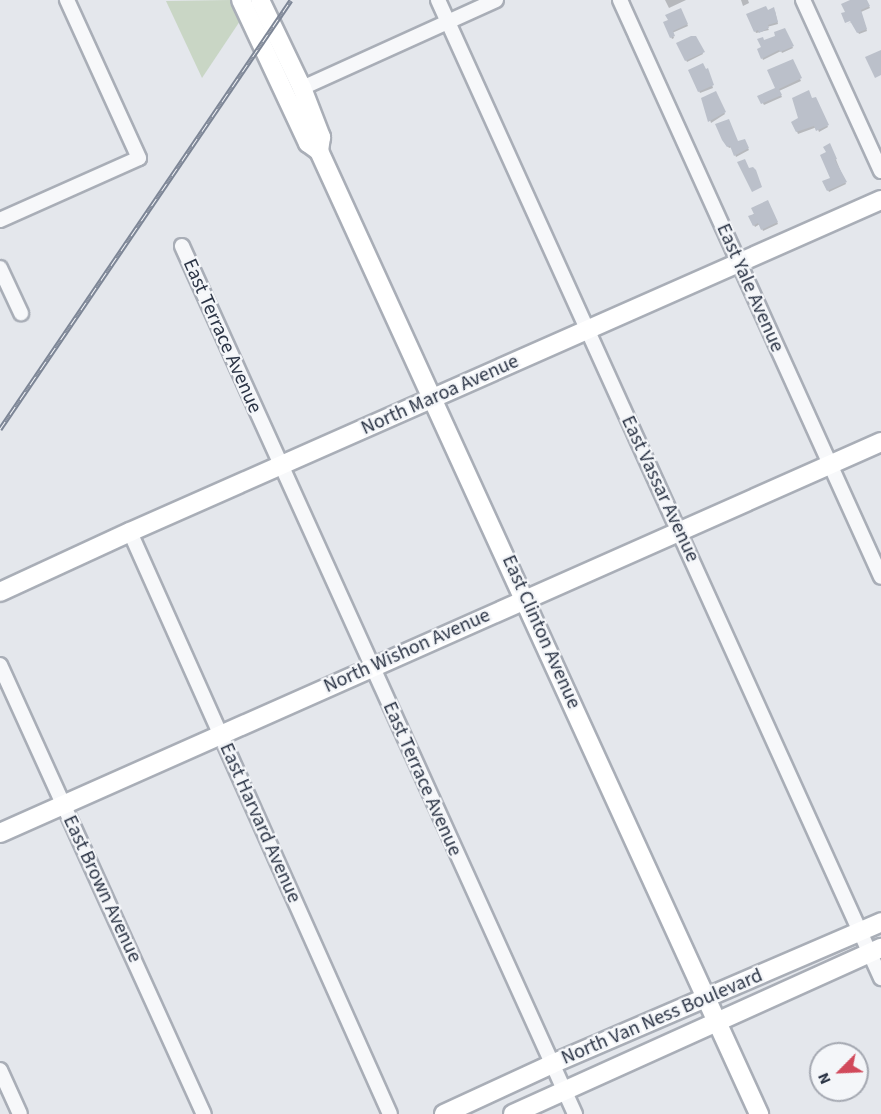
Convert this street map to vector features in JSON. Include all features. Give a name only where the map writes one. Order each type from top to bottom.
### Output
[{"type":"main road","name":"East Clinton Avenue","points":[[240,0],[308,143],[319,151],[526,598],[759,1114]]},
{"type":"main road","name":"East Clinton Avenue","points":[[260,0],[302,88],[321,137],[319,151]]},
{"type":"main road","points":[[260,44],[279,63],[291,85],[302,88]]},
{"type":"main road","name":"North Maroa Avenue","points":[[0,592],[130,532],[881,200]]},
{"type":"main road","name":"North Wishon Avenue","points":[[0,833],[881,442]]},
{"type":"main road","name":"North Van Ness Boulevard","points":[[444,1114],[552,1064],[881,922]]},
{"type":"main road","name":"North Van Ness Boulevard","points":[[513,1114],[875,951]]},
{"type":"street","points":[[0,220],[139,158],[67,0]]},
{"type":"street","name":"East Vassar Avenue","points":[[438,0],[586,331],[679,530],[860,931],[875,951],[881,978]]},
{"type":"street","points":[[302,88],[496,0]]},
{"type":"street","name":"East Yale Avenue","points":[[620,0],[881,576]]},
{"type":"street","points":[[803,0],[881,171]]},
{"type":"street","name":"East Terrace Avenue","points":[[182,246],[575,1114]]},
{"type":"street","points":[[0,268],[21,313]]},
{"type":"street","name":"East Harvard Avenue","points":[[130,532],[390,1114]]},
{"type":"street","name":"East Brown Avenue","points":[[0,665],[204,1114]]},
{"type":"street","points":[[0,1070],[20,1114]]},
{"type":"green space","points":[[230,0],[240,21],[202,78],[166,1]]},
{"type":"building","points":[[850,0],[867,0],[870,6],[861,10],[867,29],[857,33],[850,21],[845,23],[841,13],[845,12],[841,4]]},
{"type":"building","points":[[766,6],[768,10],[774,7],[778,22],[768,25],[769,28],[759,33],[758,30],[754,32],[746,14]]},
{"type":"building","points":[[681,8],[688,24],[673,31],[675,36],[670,38],[663,22],[668,20],[665,15]]},
{"type":"building","points":[[785,28],[794,46],[761,59],[757,49],[761,47],[757,39],[763,37],[764,40],[775,36],[774,32]]},
{"type":"building","points":[[696,36],[705,52],[685,61],[676,43]]},
{"type":"building","points":[[881,50],[881,75],[875,78],[865,57]]},
{"type":"building","points":[[793,59],[802,78],[779,89],[782,95],[761,104],[757,96],[775,88],[767,70]]},
{"type":"building","points":[[703,63],[706,69],[708,68],[714,85],[698,92],[688,70]]},
{"type":"building","points":[[809,90],[812,98],[816,97],[829,125],[816,131],[814,126],[796,132],[791,122],[798,118],[792,98]]},
{"type":"building","points":[[716,91],[726,112],[708,122],[701,98]]},
{"type":"building","points":[[729,119],[738,141],[745,139],[749,148],[734,156],[730,146],[727,147],[722,140],[715,124]]},
{"type":"building","points":[[830,143],[837,159],[835,160],[847,182],[827,191],[822,181],[830,178],[820,155],[826,152],[823,147]]},
{"type":"building","points":[[745,159],[749,168],[753,167],[756,170],[762,187],[752,192],[737,162]]},
{"type":"building","points":[[768,200],[778,222],[761,230],[758,223],[753,226],[748,216],[754,214],[751,208]]},
{"type":"railway","points":[[0,429],[291,0]]}]
